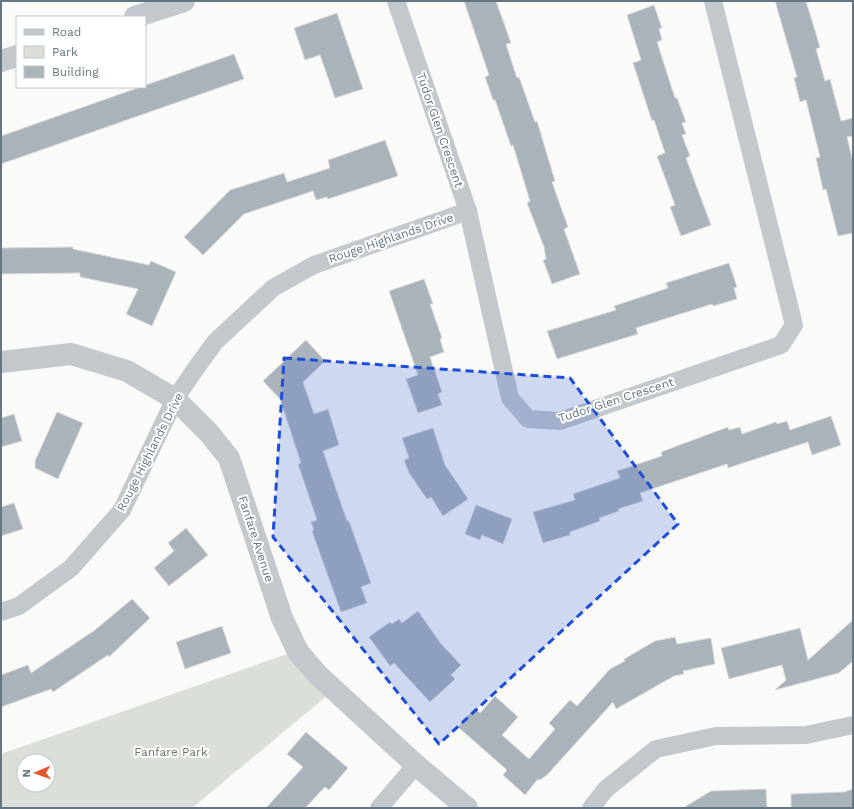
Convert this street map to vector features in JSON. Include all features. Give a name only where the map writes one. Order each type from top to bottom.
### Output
[{"type":"street","points":[[138,16],[184,1]]},
{"type":"street","name":"Tudor Glen Crescent","points":[[396,1],[468,211],[510,398],[528,419],[560,421],[781,345],[794,325],[713,1]]},
{"type":"street","points":[[1,61],[16,56]]},
{"type":"street","name":"Rouge Highlands Drive","points":[[1,612],[19,606],[71,568],[122,510],[175,399],[215,342],[272,288],[314,265],[468,211]]},
{"type":"street","name":"Fanfare Avenue","points":[[1,362],[71,354],[127,371],[175,399],[209,433],[229,458],[282,618],[298,652],[318,675],[416,765],[467,808]]},
{"type":"street","points":[[591,808],[606,789],[656,749],[716,736],[806,735],[853,725]]},
{"type":"street","points":[[379,808],[416,765]]},
{"type":"highlighted area","points":[[284,358],[570,378],[678,524],[439,744],[273,537]]},
{"type":"green space","name":"Fanfare Park","points":[[290,653],[329,694],[192,808],[1,808],[1,754]]},
{"type":"building","points":[[464,1],[496,1],[511,43],[506,44],[517,78],[519,77],[535,122],[537,121],[555,181],[552,182],[568,227],[564,229],[580,274],[552,284],[543,260],[546,259],[544,247],[527,203],[530,201],[513,145],[511,146],[495,100],[493,100],[485,77],[489,75]]},
{"type":"building","points":[[775,1],[806,1],[820,47],[816,49],[825,81],[830,79],[841,121],[853,118],[853,136],[847,137],[853,162],[853,233],[838,236],[826,189],[823,190],[816,158],[820,157],[806,100],[800,102],[794,78],[797,77]]},
{"type":"building","points":[[654,5],[662,28],[659,29],[662,40],[657,42],[675,98],[677,98],[686,122],[682,123],[686,134],[682,135],[690,156],[686,158],[711,225],[681,236],[670,207],[675,205],[657,156],[665,153],[654,120],[652,121],[633,63],[641,60],[627,15]]},
{"type":"building","points":[[337,13],[363,89],[335,98],[320,55],[305,60],[294,28]]},
{"type":"building","points":[[234,54],[244,79],[1,164],[1,136],[137,88],[146,88],[146,85]]},
{"type":"building","points":[[385,140],[398,176],[328,199],[327,197],[316,200],[313,191],[244,214],[203,255],[184,237],[230,190],[284,173],[287,182],[330,168],[328,160]]},
{"type":"building","points":[[73,247],[73,249],[149,265],[151,261],[176,272],[152,326],[126,314],[138,289],[80,277],[80,273],[1,274],[1,248]]},
{"type":"building","points":[[729,263],[737,287],[734,288],[737,299],[713,306],[712,304],[636,328],[638,334],[557,359],[547,331],[616,310],[614,306],[668,288],[666,283]]},
{"type":"building","points":[[424,279],[433,304],[430,304],[442,338],[440,339],[444,352],[430,357],[442,392],[438,394],[442,405],[418,413],[406,379],[418,375],[389,291]]},
{"type":"building","points":[[306,340],[325,361],[303,382],[314,414],[328,409],[339,445],[323,451],[347,521],[349,521],[371,583],[361,587],[367,603],[341,612],[312,531],[314,530],[311,522],[317,520],[298,464],[301,463],[280,399],[263,381]]},
{"type":"building","points":[[57,412],[83,423],[58,479],[35,468],[35,461]]},
{"type":"building","points":[[14,414],[22,441],[1,447],[1,418]]},
{"type":"building","points":[[831,416],[841,445],[812,455],[808,442],[728,468],[727,464],[640,493],[643,501],[618,509],[619,511],[599,518],[600,521],[570,532],[570,535],[543,543],[533,512],[575,500],[573,494],[620,478],[617,471],[662,456],[661,452],[728,427],[729,430],[740,427],[742,434],[776,422],[777,424],[787,421],[790,430]]},
{"type":"building","points":[[433,428],[445,465],[468,499],[443,516],[431,497],[427,499],[409,473],[404,460],[409,458],[402,438]]},
{"type":"building","points":[[14,503],[23,529],[1,536],[1,507]]},
{"type":"building","points":[[476,505],[512,519],[503,544],[482,535],[480,540],[465,534]]},
{"type":"building","points":[[186,528],[208,555],[169,586],[154,568],[174,551],[168,543]]},
{"type":"building","points":[[132,599],[150,618],[109,657],[108,655],[53,692],[51,689],[1,707],[1,675],[28,665],[31,673],[95,630]]},
{"type":"building","points":[[418,611],[441,644],[461,665],[451,675],[455,679],[430,702],[394,663],[390,666],[369,637],[390,622],[392,624],[399,619],[402,623]]},
{"type":"building","points":[[853,620],[853,661],[839,673],[775,690],[786,680],[782,665],[729,679],[721,648],[800,628],[808,660]]},
{"type":"building","points":[[222,626],[231,653],[185,669],[176,642]]},
{"type":"building","points":[[675,637],[677,644],[711,638],[715,664],[683,671],[684,674],[674,676],[616,709],[613,702],[547,775],[540,780],[538,779],[525,795],[503,775],[507,770],[458,727],[475,708],[480,713],[495,696],[518,717],[502,735],[529,759],[555,729],[549,723],[570,700],[577,706],[610,669],[625,661],[624,659],[655,641]]},
{"type":"building","points":[[306,732],[348,768],[329,790],[325,787],[305,808],[266,808],[303,767],[287,754]]},
{"type":"building","points":[[766,789],[767,808],[683,808],[711,791]]},
{"type":"building","points":[[853,789],[853,808],[791,808],[791,794],[844,792]]}]
